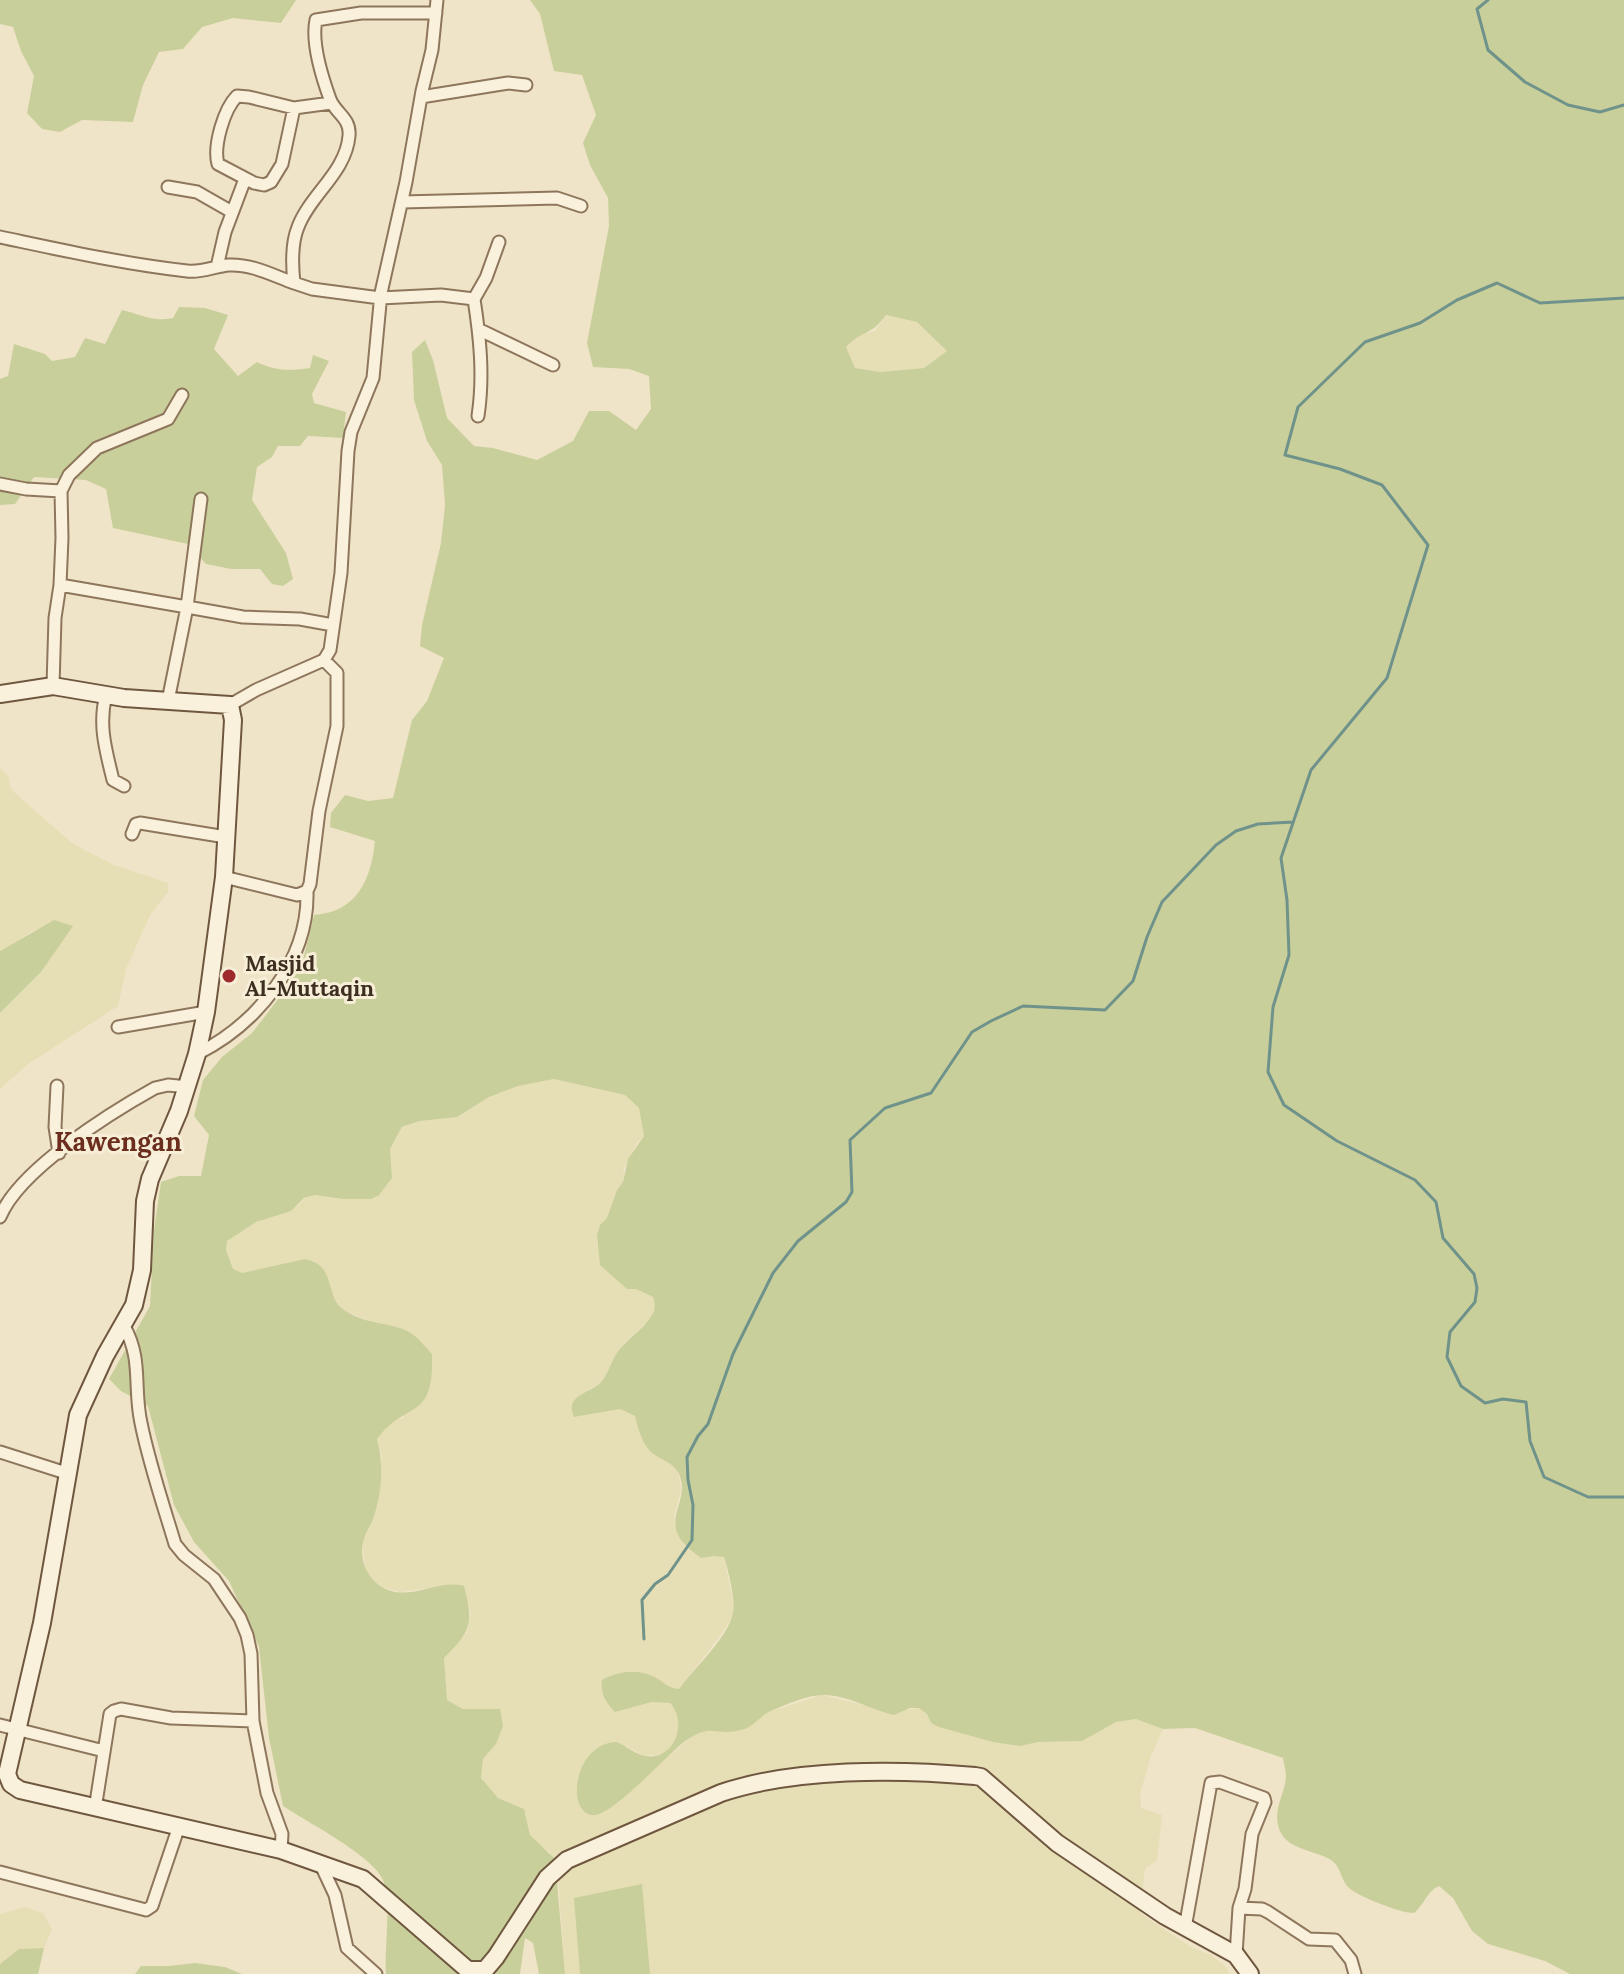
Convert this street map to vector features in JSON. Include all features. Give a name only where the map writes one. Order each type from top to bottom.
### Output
[{"type":"main road","points":[[0,694],[53,686],[106,695],[230,705],[233,720],[224,877],[206,1012],[188,1087],[150,1179],[145,1201],[139,1290],[124,1326],[83,1399],[66,1473],[42,1623],[5,1786],[281,1850],[366,1880],[468,1970],[477,1971],[485,1970],[496,1957],[547,1878],[567,1860],[721,1793],[741,1786],[845,1773],[981,1777],[1057,1843],[1185,1928],[1236,1955],[1250,1974]]},
{"type":"street","points":[[230,705],[324,660],[330,650],[345,528],[351,432],[373,378],[380,298],[433,42],[436,6],[316,20],[316,41],[331,103],[346,119],[349,136],[343,159],[298,228],[293,245],[294,283]]},
{"type":"street","points":[[421,97],[508,83],[526,85]]},
{"type":"street","points":[[294,108],[282,164],[271,182],[264,185],[221,168],[216,160],[218,143],[234,98],[249,97],[294,108],[331,103]]},
{"type":"street","points":[[217,267],[245,179]]},
{"type":"street","points":[[168,187],[197,192],[232,212]]},
{"type":"street","points":[[402,202],[557,198],[581,206]]},
{"type":"street","points":[[0,237],[135,264],[194,272],[217,267],[250,266],[312,289],[380,298],[441,295],[474,299]]},
{"type":"street","points":[[478,416],[482,391],[480,330],[474,299],[486,278],[499,242]]},
{"type":"street","points":[[480,330],[553,365]]},
{"type":"street","points":[[53,686],[55,618],[60,585],[61,491],[69,475],[97,448],[168,419],[182,395]]},
{"type":"street","points":[[0,484],[61,491]]},
{"type":"street","points":[[168,701],[187,607],[201,499]]},
{"type":"street","points":[[60,585],[243,617],[300,619],[333,625]]},
{"type":"street","points":[[197,1054],[239,1029],[259,1008],[294,957],[302,937],[307,891],[339,709],[337,673],[324,660]]},
{"type":"street","points":[[106,695],[101,730],[104,747],[113,780],[124,786]]},
{"type":"street","points":[[132,834],[136,824],[140,823],[226,837]]},
{"type":"street","points":[[224,877],[297,895],[307,891]]},
{"type":"street","points":[[118,1027],[206,1012]]},
{"type":"street","points":[[0,1217],[17,1188],[59,1153],[155,1088],[168,1085],[188,1087]]},
{"type":"street","points":[[57,1086],[55,1127],[59,1153]]},
{"type":"street","points":[[124,1326],[134,1343],[141,1423],[175,1544],[214,1579],[240,1618],[247,1635],[251,1654],[253,1721],[267,1793],[282,1834],[281,1850]]},
{"type":"street","points":[[0,1452],[66,1473]]},
{"type":"street","points":[[95,1809],[110,1714],[118,1710],[171,1718],[253,1721]]},
{"type":"street","points":[[0,1725],[104,1751]]},
{"type":"street","points":[[1185,1928],[1211,1783],[1265,1800],[1252,1834],[1245,1889],[1239,1908],[1236,1955]]},
{"type":"street","points":[[0,1872],[146,1910],[152,1906],[179,1826]]},
{"type":"street","points":[[320,1863],[335,1895],[347,1948],[376,1974]]},
{"type":"street","points":[[1239,1908],[1262,1909],[1309,1939],[1335,1940],[1351,1960],[1355,1974]]},
{"type":"shaded area","points":[[886,315],[917,322],[947,351],[924,368],[880,372],[855,368],[846,347],[854,337],[875,331]]},
{"type":"shaded area","points":[[0,768],[9,777],[10,787],[16,794],[73,844],[114,865],[168,883],[168,892],[150,915],[126,969],[118,1006],[28,1064],[0,1089],[0,1013],[41,972],[72,926],[36,929],[0,951]]},
{"type":"shaded area","points":[[554,1079],[625,1095],[639,1108],[644,1136],[624,1168],[623,1182],[607,1219],[600,1226],[597,1245],[636,1289],[653,1297],[656,1306],[652,1317],[623,1344],[604,1380],[588,1390],[575,1417],[620,1409],[635,1416],[640,1435],[650,1451],[672,1464],[678,1472],[681,1489],[674,1517],[675,1527],[686,1548],[701,1558],[714,1555],[724,1557],[734,1606],[733,1616],[722,1633],[679,1689],[670,1688],[647,1674],[629,1672],[602,1680],[615,1712],[652,1702],[670,1703],[677,1710],[679,1730],[671,1748],[664,1754],[644,1756],[626,1746],[591,1753],[577,1779],[637,1784],[704,1729],[722,1732],[744,1730],[765,1713],[822,1695],[886,1713],[919,1708],[927,1714],[931,1723],[993,1742],[1020,1745],[1082,1741],[1116,1722],[1136,1719],[1163,1729],[1140,1794],[1141,1808],[1162,1815],[1157,1860],[1145,1869],[1140,1913],[1191,1947],[1211,1955],[1227,1968],[1229,1974],[565,1974],[558,1877],[550,1852],[530,1835],[524,1809],[498,1798],[481,1778],[483,1759],[496,1744],[463,1709],[447,1700],[444,1658],[467,1632],[471,1613],[464,1587],[456,1584],[400,1592],[382,1587],[367,1575],[362,1547],[373,1519],[382,1457],[377,1439],[387,1425],[404,1417],[382,1326],[341,1309],[314,1261],[305,1259],[242,1273],[233,1269],[226,1250],[227,1241],[234,1236],[256,1222],[298,1206],[304,1199],[315,1195],[343,1199],[392,1178],[390,1149],[402,1128],[420,1121],[457,1117],[489,1097],[518,1086]]},
{"type":"shaded area","points":[[25,1907],[43,1913],[52,1929],[44,1948],[19,1949],[0,1964],[0,1914]]},
{"type":"green space","points":[[0,0],[296,0],[281,23],[233,18],[202,27],[183,49],[159,52],[143,85],[133,122],[82,120],[60,132],[42,129],[27,113],[34,76],[13,27],[0,24]]},
{"type":"green space","points":[[530,0],[1624,0],[1624,1974],[1570,1974],[1545,1961],[1488,1944],[1472,1931],[1453,1898],[1439,1886],[1431,1891],[1414,1913],[1389,1907],[1359,1894],[1347,1886],[1331,1860],[1292,1844],[1281,1833],[1277,1818],[1286,1777],[1283,1758],[1195,1728],[1163,1729],[1136,1719],[1116,1722],[1082,1741],[1038,1742],[1020,1746],[939,1727],[931,1723],[927,1714],[919,1708],[910,1708],[894,1715],[842,1697],[817,1695],[771,1711],[745,1729],[707,1731],[693,1736],[614,1806],[594,1815],[585,1812],[579,1804],[578,1779],[591,1754],[602,1745],[617,1742],[641,1755],[655,1756],[671,1746],[678,1729],[678,1720],[670,1703],[652,1702],[615,1712],[604,1698],[602,1680],[624,1672],[639,1672],[679,1689],[725,1632],[733,1613],[733,1601],[724,1557],[701,1558],[678,1535],[675,1524],[682,1485],[679,1474],[647,1447],[635,1416],[620,1409],[574,1417],[572,1409],[576,1399],[602,1381],[621,1348],[649,1320],[655,1304],[653,1297],[636,1289],[627,1289],[600,1265],[597,1235],[623,1182],[628,1159],[644,1136],[639,1108],[625,1095],[554,1079],[518,1086],[489,1097],[457,1117],[420,1121],[402,1127],[390,1149],[392,1178],[379,1195],[371,1199],[315,1195],[304,1198],[291,1211],[256,1222],[227,1241],[226,1250],[233,1269],[242,1273],[305,1259],[315,1262],[326,1274],[334,1297],[344,1310],[409,1332],[432,1354],[431,1376],[423,1401],[377,1439],[381,1459],[380,1489],[363,1544],[363,1561],[376,1583],[391,1591],[400,1593],[455,1584],[464,1586],[469,1609],[468,1626],[460,1641],[444,1658],[447,1700],[463,1709],[500,1709],[503,1726],[496,1744],[483,1759],[481,1778],[498,1798],[524,1809],[530,1835],[555,1859],[565,1974],[539,1974],[533,1943],[525,1938],[520,1974],[386,1974],[387,1900],[383,1880],[353,1850],[283,1806],[269,1738],[259,1647],[229,1581],[194,1542],[174,1505],[148,1406],[121,1391],[109,1379],[150,1306],[154,1230],[161,1182],[179,1176],[201,1176],[209,1135],[194,1116],[203,1080],[222,1057],[252,1033],[276,1002],[304,956],[314,915],[341,908],[359,892],[370,869],[375,841],[330,827],[331,813],[345,795],[368,801],[393,798],[412,720],[427,701],[444,658],[420,646],[441,543],[445,505],[442,465],[427,441],[414,400],[412,352],[425,340],[447,418],[474,446],[537,460],[573,441],[589,411],[609,411],[636,430],[651,409],[649,376],[629,369],[593,367],[587,343],[609,226],[608,198],[590,165],[583,143],[596,115],[582,75],[554,71],[540,14]],"holes":[[[886,315],[917,322],[947,351],[924,368],[880,372],[855,368],[846,347],[875,327]]]},
{"type":"green space","points":[[179,307],[205,308],[228,315],[214,349],[238,376],[257,362],[289,370],[310,368],[313,355],[329,361],[312,394],[314,403],[346,412],[343,438],[308,436],[300,446],[278,446],[272,457],[257,467],[252,500],[286,553],[293,579],[283,586],[272,584],[260,569],[231,569],[206,564],[188,544],[113,528],[106,489],[86,480],[34,477],[15,504],[0,505],[0,379],[8,376],[14,344],[45,354],[52,361],[75,357],[85,338],[105,344],[122,310],[166,319],[173,318]]},
{"type":"green space","points":[[54,920],[73,926],[41,972],[0,1013],[0,951]]},
{"type":"green space","points":[[642,1884],[650,1974],[580,1974],[574,1898]]},
{"type":"green space","points":[[44,1948],[38,1974],[0,1974],[0,1964],[19,1949]]},
{"type":"green space","points":[[195,1963],[225,1967],[242,1974],[135,1974],[141,1966]]},
{"type":"waterway","points":[[1488,0],[1477,9],[1488,50],[1525,82],[1568,105],[1600,112],[1624,105]]},
{"type":"waterway","points":[[1624,298],[1540,303],[1497,283],[1457,300],[1420,323],[1365,342],[1298,407],[1285,455],[1340,469],[1382,485],[1428,545],[1387,678],[1311,770],[1281,858],[1287,900],[1289,955],[1273,1007],[1268,1072],[1284,1105],[1337,1141],[1415,1180],[1436,1202],[1443,1238],[1474,1274],[1477,1288],[1475,1302],[1450,1332],[1447,1357],[1461,1386],[1485,1403],[1503,1399],[1526,1402],[1530,1441],[1544,1477],[1588,1497],[1624,1497]]},
{"type":"waterway","points":[[644,1639],[642,1600],[655,1584],[668,1575],[692,1540],[693,1505],[687,1457],[708,1424],[733,1354],[773,1273],[798,1241],[846,1202],[852,1192],[850,1140],[885,1108],[931,1093],[972,1032],[991,1021],[1023,1006],[1105,1010],[1133,981],[1162,902],[1216,845],[1236,831],[1258,824],[1293,822]]},
{"type":"place","name":"Masjid Al-Muttaqin","points":[[229,976]]},
{"type":"district","name":"Kawengan","points":[[118,1141]]}]
